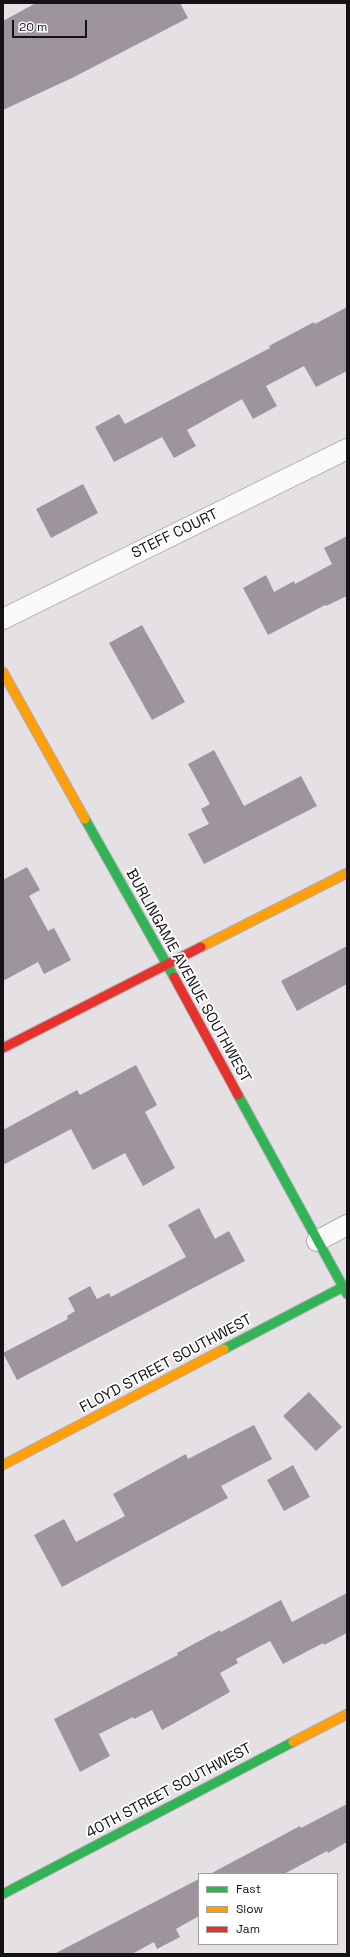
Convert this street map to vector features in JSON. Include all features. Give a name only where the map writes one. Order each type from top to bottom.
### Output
[{"type":"street","name":"STEFF COURT","points":[[3,619],[347,449]]},
{"type":"street","name":"BURLINGAME AVENUE SOUTHWEST","points":[[3,672],[166,963],[345,1291]]},
{"type":"street","points":[[3,1048],[166,963],[347,873]]},
{"type":"street","points":[[317,1241],[347,1225]]},
{"type":"street","name":"FLOYD STREET SOUTHWEST","points":[[3,1465],[345,1291]]},
{"type":"street","name":"40TH STREET SOUTHWEST","points":[[3,1894],[347,1714]]},
{"type":"building","points":[[36,3],[180,3],[188,18],[72,78],[3,110],[3,21]]},
{"type":"building","points":[[347,307],[347,371],[316,387],[304,366],[266,386],[277,406],[253,419],[242,399],[187,430],[196,446],[174,458],[162,437],[114,462],[95,427],[119,414],[125,424],[270,348],[269,346],[314,322],[315,324]]},
{"type":"building","points":[[83,484],[98,513],[51,538],[36,509]]},
{"type":"building","points":[[347,536],[347,596],[326,606],[325,605],[268,635],[243,588],[266,575],[274,592],[294,581],[295,584],[332,564],[324,548]]},
{"type":"building","points":[[142,625],[185,702],[152,720],[109,643]]},
{"type":"building","points":[[214,750],[244,806],[301,776],[317,806],[204,864],[188,834],[209,824],[201,809],[210,804],[188,764]]},
{"type":"building","points":[[27,867],[40,890],[29,896],[48,931],[54,928],[71,960],[44,974],[38,962],[3,981],[3,880]]},
{"type":"building","points":[[347,946],[347,984],[297,1011],[281,981]]},
{"type":"building","points":[[136,1065],[157,1105],[145,1112],[175,1168],[143,1186],[125,1153],[93,1170],[71,1129],[3,1165],[3,1130],[77,1090],[80,1095]]},
{"type":"building","points":[[199,1208],[215,1239],[229,1231],[245,1261],[17,1380],[3,1353],[68,1319],[67,1316],[75,1311],[68,1298],[90,1286],[97,1299],[109,1293],[111,1297],[186,1257],[168,1225]]},
{"type":"building","points":[[309,1392],[342,1427],[316,1451],[283,1416]]},
{"type":"building","points":[[254,1425],[272,1459],[221,1486],[228,1498],[62,1587],[34,1535],[64,1519],[76,1542],[125,1516],[113,1494],[186,1454],[188,1459]]},
{"type":"building","points":[[293,1465],[310,1497],[284,1511],[267,1480]]},
{"type":"building","points":[[347,1593],[347,1633],[324,1645],[323,1643],[283,1664],[270,1641],[236,1659],[238,1663],[220,1673],[230,1692],[162,1730],[152,1710],[134,1719],[133,1717],[99,1734],[110,1756],[80,1772],[54,1719],[178,1655],[177,1653],[220,1630],[221,1632],[281,1600],[292,1622]]},
{"type":"building","points":[[347,1804],[347,1842],[328,1853],[327,1851],[286,1873],[212,1873],[300,1826],[301,1828]]},
{"type":"building","points":[[198,1880],[198,1917],[176,1929],[180,1937],[157,1949],[154,1942],[132,1954],[54,1954]]},
{"type":"traffic: fast","points":[[85,819],[174,977]]},
{"type":"traffic: fast","points":[[238,1095],[347,1294]]},
{"type":"traffic: fast","points":[[224,1349],[343,1287]]},
{"type":"traffic: fast","points":[[3,1894],[293,1742]]},
{"type":"traffic: slow","points":[[3,672],[85,819]]},
{"type":"traffic: slow","points":[[201,947],[347,873]]},
{"type":"traffic: slow","points":[[3,1465],[224,1349]]},
{"type":"traffic: slow","points":[[293,1742],[347,1714]]},
{"type":"traffic: jam","points":[[3,1048],[201,947]]},
{"type":"traffic: jam","points":[[174,977],[238,1095]]}]
